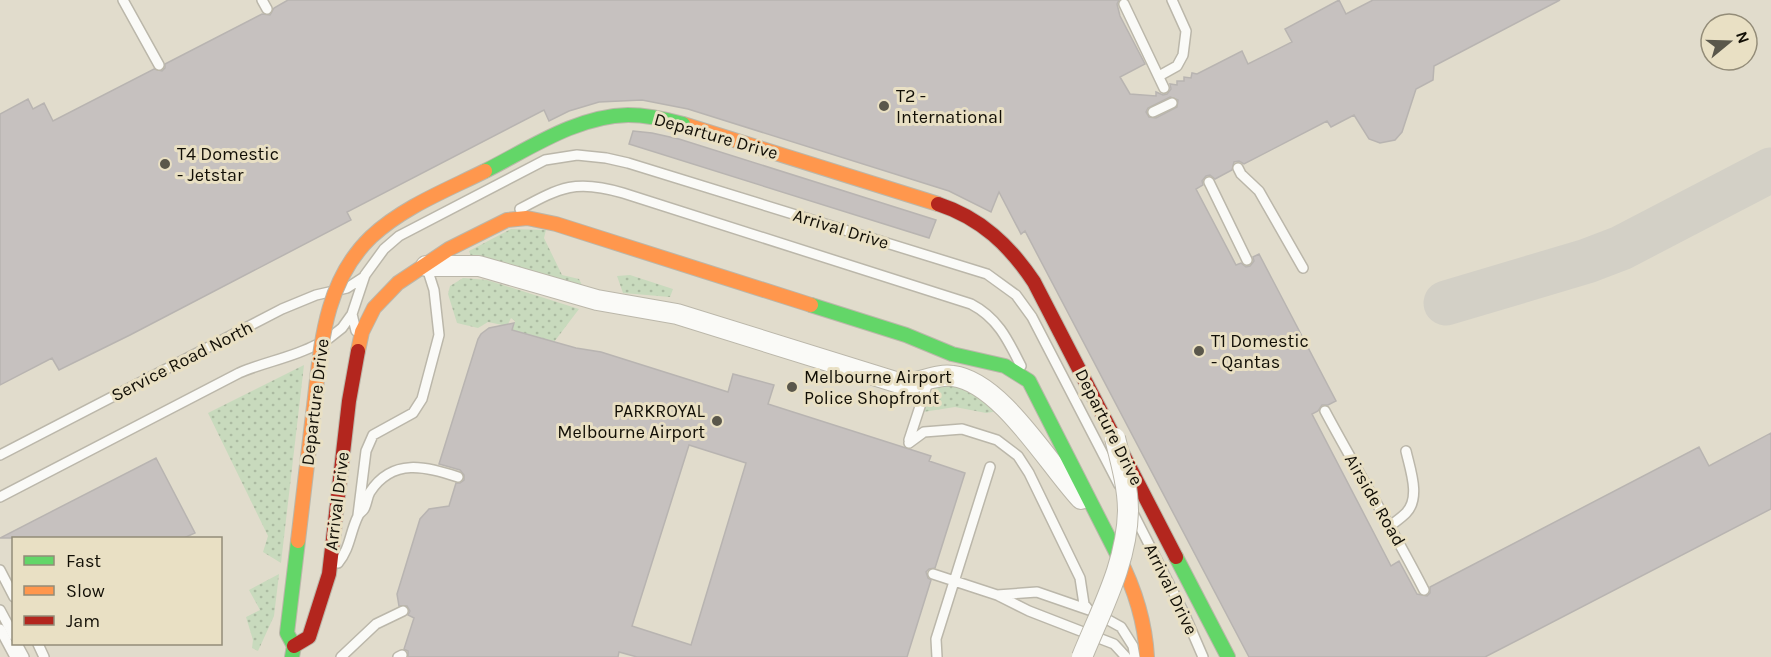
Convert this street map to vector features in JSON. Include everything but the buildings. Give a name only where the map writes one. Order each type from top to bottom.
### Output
[{"type":"street","name":"Departure Drive","points":[[293,651],[287,633],[324,328],[334,292],[352,259],[375,233],[406,211],[574,126],[609,115],[636,114],[675,122],[944,206],[981,224],[1006,244],[1034,282],[1228,657]]},
{"type":"street","name":"Arrival Drive","points":[[293,651],[309,637],[329,574],[349,400],[359,345],[366,323],[379,302],[398,283],[449,249],[507,220],[527,218],[556,224],[906,335],[945,351],[1011,368],[1029,381],[1132,583],[1140,605],[1147,639],[1147,657]]},
{"type":"street","name":"Arrival Drive","points":[[426,266],[479,266],[597,300],[677,314],[899,383],[910,384],[942,375],[970,380],[984,389],[1024,430],[1068,486],[1100,519]]},
{"type":"street","points":[[1082,657],[1116,572],[1125,536],[1127,497],[1115,438]]},
{"type":"lane","points":[[123,0],[159,64]]},
{"type":"lane","points":[[1159,76],[1177,66],[1183,55],[1186,31],[1172,0]]},
{"type":"lane","points":[[1124,4],[1164,88]]},
{"type":"lane","points":[[1153,112],[1172,103]]},
{"type":"lane","name":"Arrival Drive","points":[[359,345],[352,314],[365,275],[384,249],[399,236],[530,166],[553,158],[577,155],[628,163],[987,274],[1013,292],[1032,317],[1184,613],[1203,657]]},
{"type":"lane","points":[[1238,168],[1241,174],[1259,191],[1303,268]]},
{"type":"lane","points":[[1209,182],[1247,260]]},
{"type":"lane","name":"Arrival Drive","points":[[507,220],[512,214],[566,188],[587,185],[623,192],[972,304],[990,315],[997,323],[1029,381]]},
{"type":"lane","points":[[329,574],[346,554],[358,515],[372,435],[407,417],[417,409],[422,399],[439,335],[433,281],[426,266]]},
{"type":"lane","name":"Service Road North","points":[[0,455],[282,309],[316,296],[347,288],[365,275]]},
{"type":"lane","name":"Service Road North","points":[[0,497],[238,373],[292,356],[328,339],[342,328],[352,314]]},
{"type":"lane","points":[[929,378],[908,446],[924,432],[962,429],[983,435],[1009,447],[1029,473],[1083,584],[1084,604],[1088,609]]},
{"type":"lane","name":"Airside Road","points":[[1325,411],[1424,590]]},
{"type":"lane","points":[[1390,526],[1408,512],[1412,499],[1413,481],[1407,451]]},
{"type":"lane","points":[[358,515],[364,509],[372,489],[402,468],[414,466],[427,468],[458,477]]},
{"type":"lane","points":[[937,657],[936,639],[990,466]]},
{"type":"lane","points":[[0,570],[12,593]]},
{"type":"lane","points":[[933,574],[997,595],[1029,611],[1114,644],[1126,657]]},
{"type":"lane","points":[[997,595],[1037,592],[1088,609],[1122,627],[1133,646],[1135,657]]},
{"type":"lane","points":[[0,609],[12,632]]},
{"type":"lane","points":[[340,657],[376,624],[402,611]]},
{"type":"lane","points":[[0,629],[15,657]]},
{"type":"green space","points":[[511,229],[546,230],[544,238],[562,275],[579,279],[584,289],[472,259],[469,251]]},
{"type":"green space","points":[[630,275],[673,289],[670,297],[623,293],[617,276]]},
{"type":"green space","points":[[463,278],[487,280],[579,309],[554,342],[512,330],[515,321],[511,318],[507,326],[488,322],[478,328],[457,323],[448,294],[450,286]]},
{"type":"green space","points":[[304,365],[281,563],[263,552],[268,536],[208,413]]},
{"type":"green space","points":[[955,381],[999,411],[986,413],[955,407],[923,412],[936,384]]},
{"type":"green space","points":[[279,574],[274,616],[258,651],[252,648],[253,640],[246,617],[260,610],[249,590]]},
{"type":"taxiway","points":[[1446,303],[1587,261],[1621,248],[1771,170]]},
{"type":"traffic: fast","points":[[485,171],[553,135],[590,121],[635,115],[683,124]]},
{"type":"traffic: fast","points":[[811,305],[906,335],[952,354],[1005,366],[1029,381],[1118,556]]},
{"type":"traffic: fast","points":[[292,657],[294,646],[287,633],[298,541]]},
{"type":"traffic: fast","points":[[1176,557],[1228,657]]},
{"type":"traffic: slow","points":[[683,124],[938,204]]},
{"type":"traffic: slow","points":[[298,541],[322,343],[333,297],[342,276],[355,256],[384,226],[426,200],[485,171]]},
{"type":"traffic: slow","points":[[358,351],[362,332],[374,308],[398,283],[449,249],[507,220],[527,218],[556,224],[811,305]]},
{"type":"traffic: slow","points":[[1118,556],[1138,605],[1147,657]]},
{"type":"traffic: jam","points":[[938,204],[981,225],[1004,245],[1034,282],[1176,557]]},
{"type":"traffic: jam","points":[[294,646],[309,637],[329,574],[349,401],[358,351]]},
{"type":"place","name":"T2 - International","points":[[884,106]]},
{"type":"place","name":"T4 Domestic - Jetstar","points":[[165,164]]},
{"type":"place","name":"T1 Domestic - Qantas","points":[[1199,351]]},
{"type":"place","name":"Melbourne Airport Police Shopfront","points":[[792,387]]},
{"type":"place","name":"PARKROYAL Melbourne Airport","points":[[717,421]]}]
